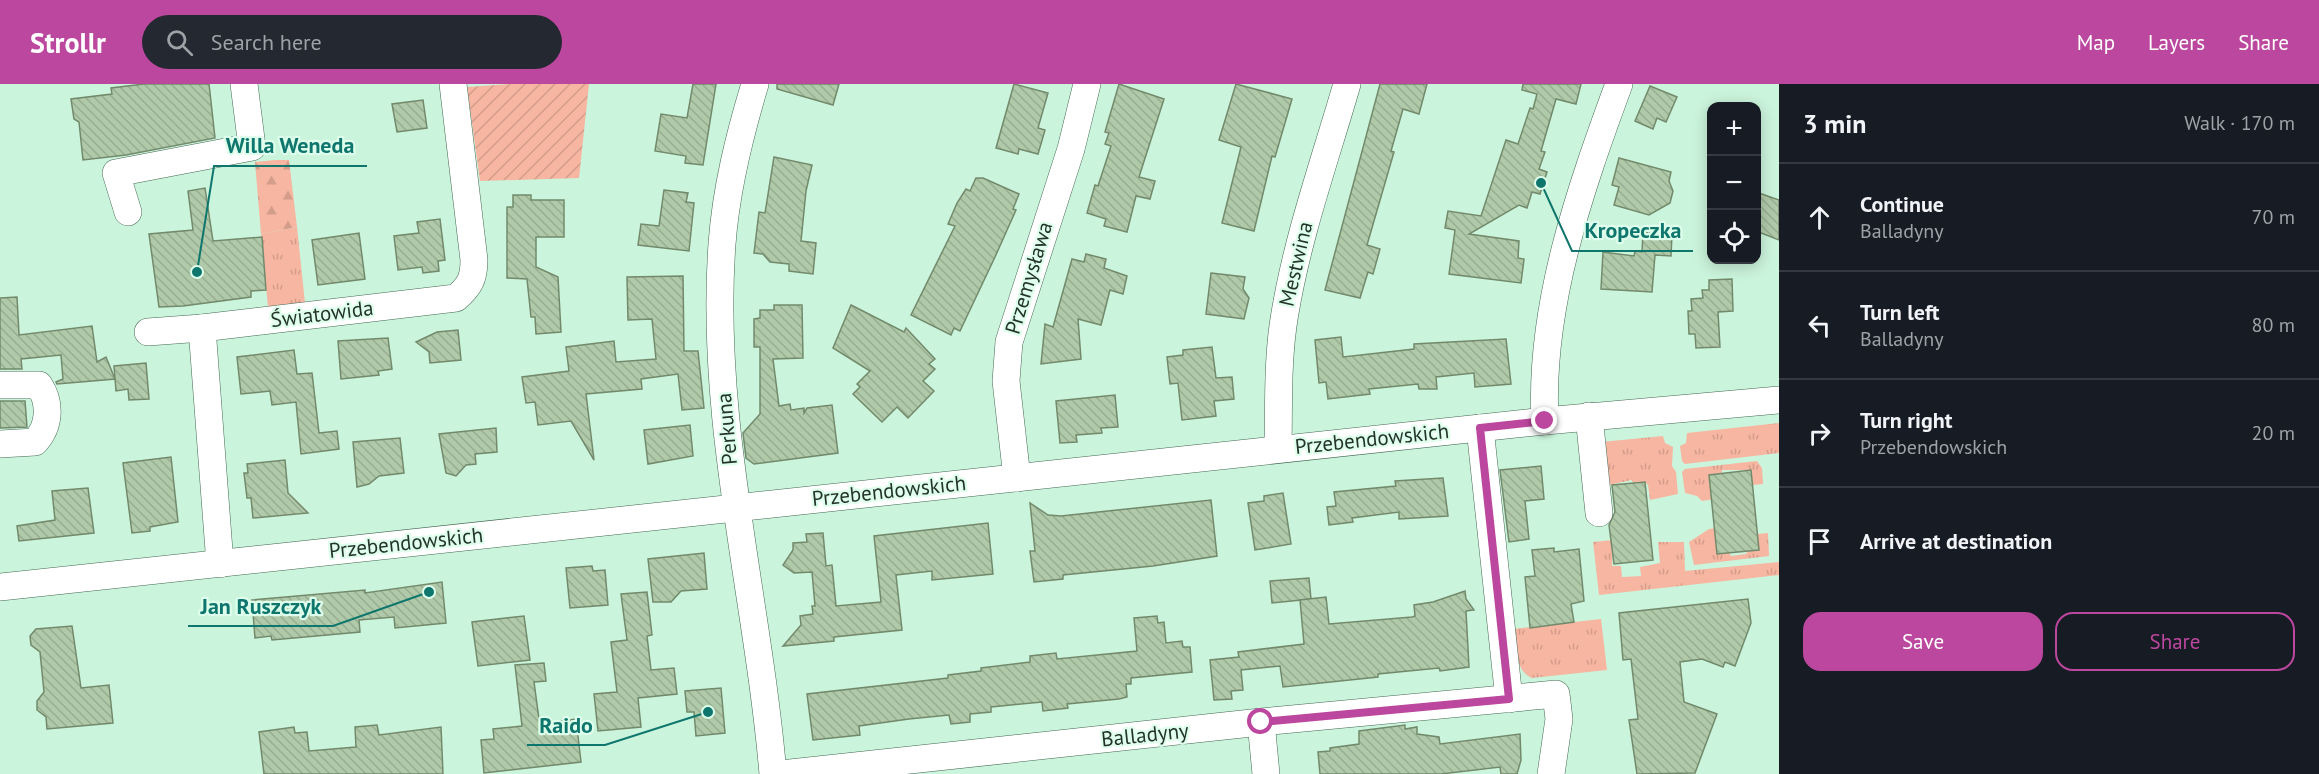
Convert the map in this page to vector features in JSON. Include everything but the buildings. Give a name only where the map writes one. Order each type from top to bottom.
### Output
[{"type":"street","points":[[128,212],[116,173],[252,147],[244,84]]},
{"type":"street","name":"Światowida","points":[[148,332],[456,298],[467,289],[474,277],[474,260],[453,84]]},
{"type":"street","name":"Perkuna","points":[[755,84],[732,170],[722,244],[720,316],[732,486],[764,680],[773,774]]},
{"type":"street","name":"Przemysława","points":[[1017,477],[1006,381],[1009,342],[1071,149],[1087,84]]},
{"type":"street","name":"Mestwina","points":[[1278,449],[1280,350],[1285,312],[1301,237],[1347,84]]},
{"type":"street","points":[[1545,421],[1544,400],[1551,327],[1564,258],[1588,167],[1619,84]]},
{"type":"street","points":[[202,327],[220,564]]},
{"type":"street","points":[[0,385],[39,385],[45,394],[47,425],[35,442],[0,444]]},
{"type":"street","name":"Przebendowskich","points":[[0,587],[1589,416],[1779,400]]},
{"type":"street","points":[[1589,416],[1599,513]]},
{"type":"street","points":[[1480,428],[1509,699]]},
{"type":"street","name":"Balladyny","points":[[781,774],[1261,722],[1556,694],[1559,719],[1551,774]]},
{"type":"street","points":[[1261,722],[1266,774]]},
{"type":"green space","points":[[510,84],[589,84],[579,178],[480,181],[467,87]]},
{"type":"green space","points":[[289,160],[297,227],[261,234],[255,162]]},
{"type":"green space","points":[[297,227],[305,303],[268,307],[261,234]]},
{"type":"green space","points":[[1779,423],[1779,453],[1685,464],[1682,461],[1680,446],[1686,443],[1687,433]]},
{"type":"green space","points":[[1663,436],[1665,443],[1673,447],[1672,466],[1676,472],[1678,494],[1650,500],[1648,485],[1645,482],[1633,483],[1632,480],[1604,486],[1601,442]]},
{"type":"green space","points":[[1757,461],[1762,468],[1763,484],[1752,485],[1750,470],[1722,470],[1722,473],[1709,475],[1714,499],[1702,501],[1697,496],[1685,493],[1682,472],[1685,469]]},
{"type":"green space","points":[[1717,528],[1731,556],[1746,554],[1757,534],[1768,533],[1769,556],[1694,565],[1689,542],[1709,529]]},
{"type":"green space","points":[[1613,540],[1612,566],[1621,566],[1622,577],[1641,576],[1640,567],[1660,563],[1658,542],[1684,542],[1685,571],[1779,562],[1779,575],[1599,595],[1593,542]]},
{"type":"green space","points":[[1601,619],[1607,670],[1532,678],[1522,670],[1517,657],[1514,629]]},
{"type":"place","name":"Kropeczka","points":[[1541,183]]},
{"type":"place","name":"Willa Weneda","points":[[197,272]]},
{"type":"place","name":"Jan Ruszczyk","points":[[429,592]]},
{"type":"place","name":"Raido","points":[[708,712]]},
{"type":"route","points":[[1261,722],[1509,699],[1480,428],[1545,421]]}]
